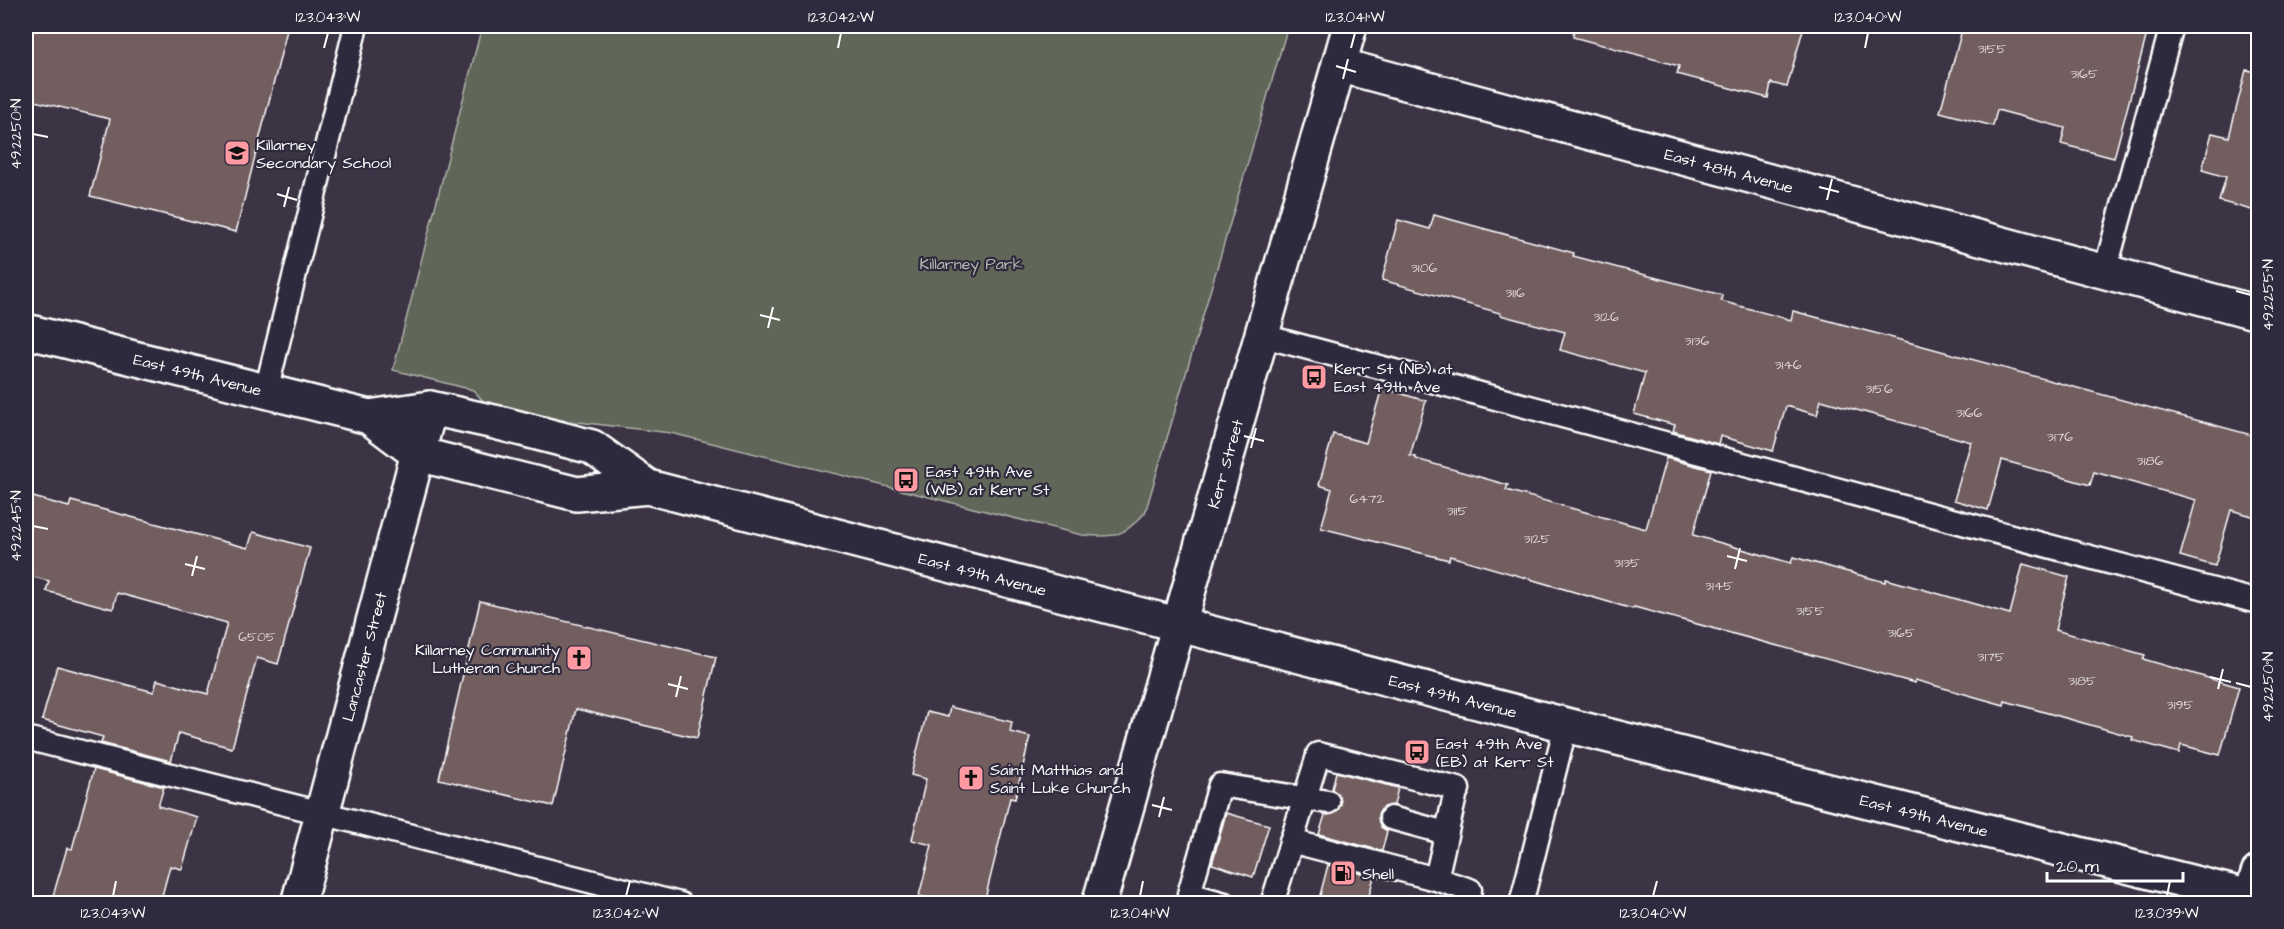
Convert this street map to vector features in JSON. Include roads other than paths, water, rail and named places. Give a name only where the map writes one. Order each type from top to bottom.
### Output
[{"type":"street","name":"Kerr Street","points":[[1099,903],[1350,26]]},
{"type":"street","name":"East 48th Avenue","points":[[1339,65],[2259,313]]},
{"type":"street","name":"East 49th Avenue","points":[[26,331],[369,417],[430,408],[592,447],[648,487]]},
{"type":"street","name":"Lancaster Street","points":[[298,903],[430,408]]},
{"type":"street","name":"East 49th Avenue","points":[[369,417],[418,454],[577,494],[648,487],[1180,623],[1566,725],[2254,893]]},
{"type":"lane","points":[[266,391],[356,26]]},
{"type":"lane","points":[[2105,271],[2172,26]]},
{"type":"lane","points":[[1260,335],[2259,602]]},
{"type":"lane","points":[[1521,903],[1566,725]]},
{"type":"lane","points":[[26,738],[681,903]]},
{"type":"lane","points":[[1272,903],[1317,756],[1456,792],[1436,879]]},
{"type":"lane","points":[[1225,903],[1189,894],[1220,785],[1328,802]]},
{"type":"lane","points":[[1391,818],[1446,832]]},
{"type":"lane","points":[[1291,841],[1470,890],[1466,903]]},
{"type":"place","name":"Killarney Secondary School","points":[[237,153]]},
{"type":"place","name":"Kerr St (NB) at East 49th Ave","points":[[1314,377]]},
{"type":"place","name":"East 49th Ave (WB) at Kerr St","points":[[906,480]]},
{"type":"place","name":"Killarney Community Lutheran Church","points":[[579,658]]},
{"type":"place","name":"East 49th Ave (EB) at Kerr St","points":[[1417,752]]},
{"type":"place","name":"Saint Matthias and Saint Luke Church","points":[[971,778]]},
{"type":"place","name":"Shell","points":[[1343,873]]},
{"type":"park label","name":"Killarney Park","points":[[971,263]]}]
